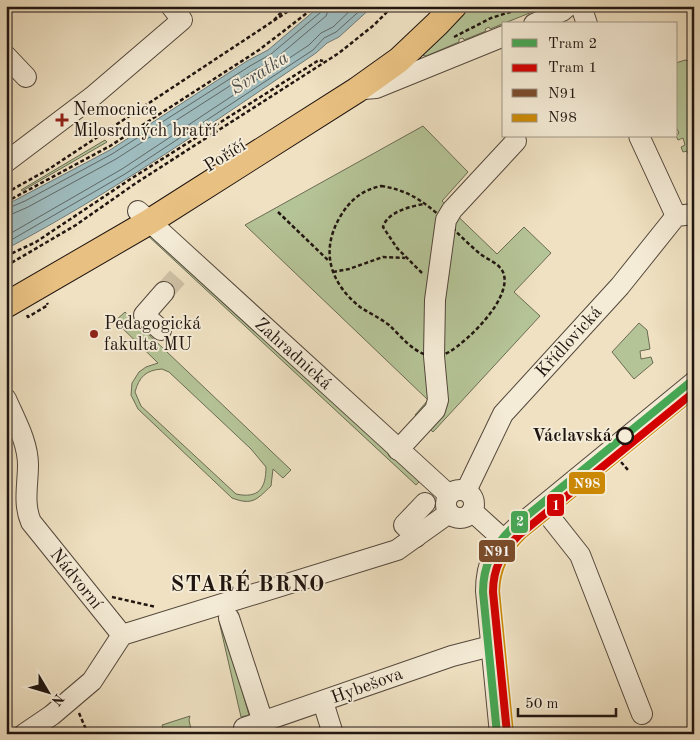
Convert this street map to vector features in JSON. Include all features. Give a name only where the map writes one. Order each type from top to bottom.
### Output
[{"type":"main road","name":"Poříčí","points":[[6,305],[143,217],[348,76],[388,47],[431,6]]},
{"type":"main road","name":"Poříčí","points":[[6,288],[143,217],[357,90],[399,60],[454,6]]},
{"type":"street","points":[[6,162],[92,97],[182,20],[171,6]]},
{"type":"street","points":[[538,22],[562,11],[568,6]]},
{"type":"street","points":[[582,6],[586,22]]},
{"type":"street","name":"Poříčí","points":[[357,90],[376,88],[502,37]]},
{"type":"street","points":[[8,61],[26,77]]},
{"type":"street","points":[[640,138],[685,215]]},
{"type":"street","points":[[398,450],[435,410],[438,400],[434,356],[436,291],[446,220],[452,210],[516,141]]},
{"type":"street","name":"Křídlovická","points":[[122,635],[397,550],[416,537],[455,500],[503,414],[685,215]]},
{"type":"street","name":"Zahradnická","points":[[143,217],[187,267],[455,500]]},
{"type":"street","points":[[161,330],[144,315],[164,292]]},
{"type":"street","points":[[500,734],[486,591],[486,576],[494,554],[504,540],[542,507],[694,382]]},
{"type":"street","name":"Nádvorní","points":[[6,399],[24,440],[28,464],[26,484],[28,515],[31,522],[122,635]]},
{"type":"street","points":[[455,500],[456,518],[465,517],[472,511],[504,540]]},
{"type":"street","points":[[416,537],[404,525],[425,503]]},
{"type":"street","points":[[542,507],[580,555],[642,714]]},
{"type":"street","name":"Hybešova","points":[[229,618],[253,725],[452,656],[491,646]]},
{"type":"street","points":[[24,734],[52,715],[92,681],[122,635]]},
{"type":"street","points":[[323,702],[333,734]]},
{"type":"path","points":[[270,25],[286,6]]},
{"type":"path","points":[[6,193],[49,169],[270,25],[296,6]]},
{"type":"path","points":[[6,202],[118,140],[259,50],[316,6]]},
{"type":"path","points":[[6,266],[76,225],[136,183],[339,53],[374,25],[393,6]]},
{"type":"path","points":[[450,39],[492,18],[529,6]]},
{"type":"path","points":[[6,256],[36,242],[129,180],[319,60],[324,61]]},
{"type":"path","points":[[381,186],[392,188],[427,204],[479,253],[502,269],[504,283],[503,292],[497,303],[472,333],[453,350],[434,356],[413,349],[404,343],[388,325],[360,307],[350,297],[333,272],[329,252],[332,232],[345,209],[360,193],[370,188],[381,186]]},
{"type":"path","points":[[427,204],[410,206],[389,216],[384,222],[383,227],[405,258],[415,264],[436,291]]},
{"type":"path","points":[[278,212],[330,262]]},
{"type":"path","points":[[333,272],[349,269],[383,257],[405,258]]},
{"type":"path","points":[[28,316],[48,305]]},
{"type":"path","points":[[690,413],[694,417]]},
{"type":"path","points":[[620,460],[628,470]]},
{"type":"path","points":[[110,597],[156,607]]},
{"type":"path","points":[[79,713],[88,734],[91,732]]},
{"type":"green space","points":[[465,6],[542,6],[542,8],[507,22],[502,22],[502,24],[490,29],[489,27],[485,29],[486,31],[464,40],[463,38],[459,39],[459,42],[426,56],[422,55]]},
{"type":"green space","points":[[685,60],[694,62],[694,104],[689,107],[694,114],[694,168],[687,151],[683,152],[681,147],[685,145],[683,138],[678,140],[677,138],[679,133],[678,62]]},
{"type":"green space","points":[[423,126],[468,172],[442,201],[497,254],[524,227],[551,253],[514,292],[540,316],[433,432],[415,415],[428,400],[245,225]]},
{"type":"green space","points":[[105,140],[107,142],[21,190]]},
{"type":"green space","points":[[150,232],[420,481],[416,485],[146,234]]},
{"type":"green space","points":[[125,312],[291,470],[283,478],[273,469],[271,486],[254,500],[245,501],[232,498],[138,409],[131,395],[132,383],[139,372],[146,367],[158,363],[115,321]],"holes":[[[162,369],[169,372],[251,449],[266,467],[265,481],[256,493],[250,495],[236,494],[141,406],[135,392],[141,378],[147,373],[156,370]]]},
{"type":"green space","points":[[639,323],[647,330],[650,349],[640,351],[641,359],[651,357],[653,363],[634,379],[612,352]]},
{"type":"green space","points":[[224,619],[225,630],[249,715],[241,717],[219,621]]},
{"type":"green space","points":[[190,716],[192,734],[157,734],[156,731],[163,727],[162,725]]},
{"type":"water","name":"Svratka","points":[[320,6],[373,6],[339,37],[327,43],[316,53],[202,130],[86,204],[6,249],[6,205],[110,150],[247,61],[268,50]]},
{"type":"tunnel","points":[[164,292],[182,272]]},
{"type":"tram line","name":"2","points":[[497,734],[483,592],[487,565],[494,549],[512,528],[694,379]]},
{"type":"tram line","name":"1","points":[[507,733],[493,592],[495,575],[503,554],[519,535],[694,392]]},
{"type":"transit line","name":"N91","points":[[500,734],[486,591],[488,572],[494,556],[503,542],[516,528],[694,382]]},
{"type":"transit line","name":"N98","points":[[510,733],[496,591],[500,567],[523,535],[694,395]]},
{"type":"place","name":"Nemocnice Milosrdných bratří","points":[[62,120]]},
{"type":"place","name":"Pedagogická fakulta MU","points":[[94,334]]},
{"type":"place","name":"Václavská","points":[[625,436]]},
{"type":"district","name":"STARÉ BRNO","points":[[248,585]]}]
